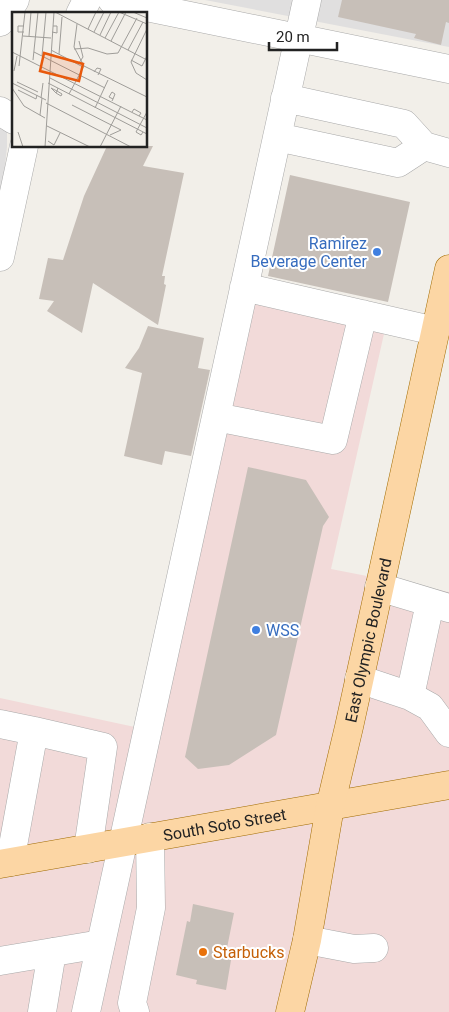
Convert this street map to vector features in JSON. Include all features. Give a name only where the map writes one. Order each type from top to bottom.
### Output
[{"type":"main road","name":"East Olympic Boulevard","points":[[290,1012],[307,940],[330,807],[360,680],[449,269]]},
{"type":"main road","name":"South Soto Street","points":[[5,863],[449,785]]},
{"type":"street","points":[[0,22],[15,0]]},
{"type":"street","points":[[81,12],[87,0]]},
{"type":"street","points":[[112,0],[449,70]]},
{"type":"street","points":[[86,1012],[307,0]]},
{"type":"street","points":[[285,98],[404,124],[437,150]]},
{"type":"street","points":[[0,111],[12,119]]},
{"type":"street","points":[[277,137],[398,163],[437,150]]},
{"type":"street","points":[[0,257],[24,148]]},
{"type":"street","points":[[244,287],[435,331]]},
{"type":"street","points":[[216,417],[333,440],[363,314]]},
{"type":"street","points":[[380,588],[440,606],[410,696]]},
{"type":"street","points":[[360,680],[410,696],[430,707],[449,733]]},
{"type":"street","points":[[0,724],[104,747],[88,848]]},
{"type":"street","points":[[5,863],[34,731]]},
{"type":"street","points":[[135,1012],[132,1003],[151,908],[150,837]]},
{"type":"street","points":[[307,940],[354,949],[374,948]]},
{"type":"street","points":[[0,961],[101,944]]},
{"type":"street","points":[[42,1012],[52,952]]},
{"type":"shaded area","points":[[205,0],[449,0],[449,47]]},
{"type":"shaded area","points":[[0,120],[7,126],[7,147],[0,211]]},
{"type":"shaded area","points":[[236,291],[386,325],[331,569],[449,592],[449,1012],[0,1012],[0,698],[158,732]]},
{"type":"building","points":[[342,0],[449,0],[449,23],[446,22],[441,45],[414,38],[416,34],[338,17]]},
{"type":"building","points":[[148,146],[153,146],[143,166],[184,173],[162,276],[165,276],[164,284],[166,285],[158,325],[93,283],[82,333],[47,311],[54,301],[39,299],[48,258],[63,260],[84,196],[106,148],[148,148]]},
{"type":"building","points":[[290,175],[410,202],[388,302],[268,276]]},
{"type":"building","points":[[148,326],[204,338],[198,368],[210,370],[191,456],[165,451],[162,465],[124,456],[142,373],[125,368],[139,348]]},
{"type":"building","name":"WSS","points":[[248,467],[306,480],[329,517],[323,526],[276,735],[229,765],[198,769],[185,757]]},
{"type":"building","points":[[193,904],[234,913],[225,958],[231,960],[226,990],[196,984],[197,980],[176,975],[187,921],[190,922]]},
{"type":"place","name":"Ramirez Beverage Center","points":[[377,252]]},
{"type":"place","name":"WSS","points":[[256,630]]},
{"type":"place","name":"Starbucks","points":[[203,952]]}]
